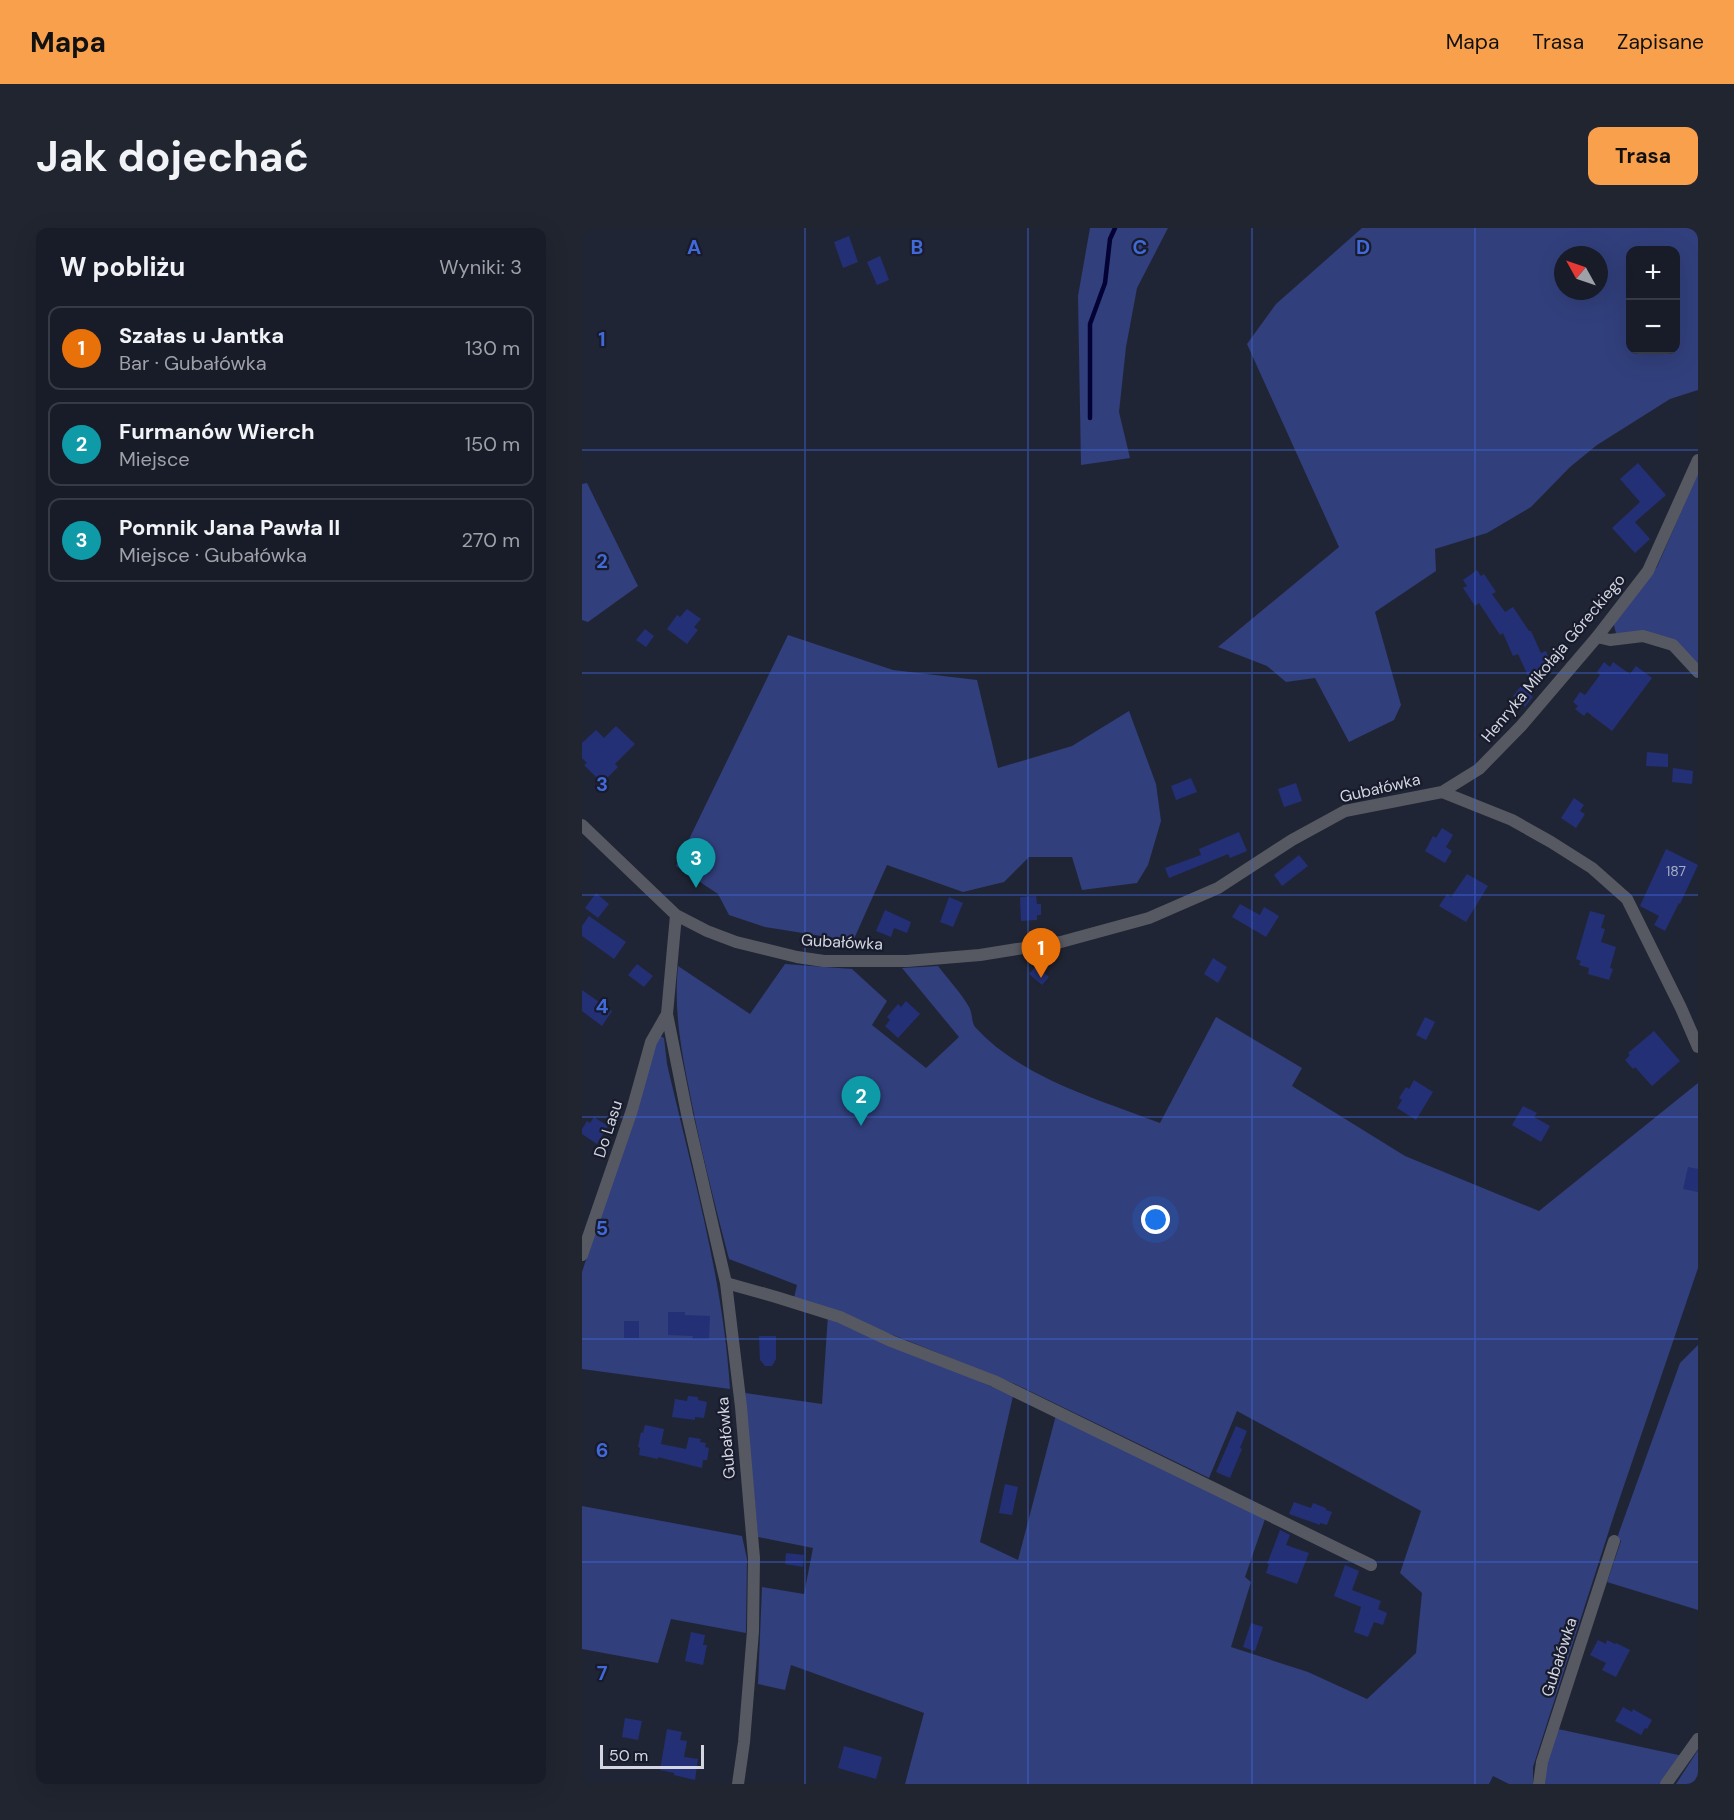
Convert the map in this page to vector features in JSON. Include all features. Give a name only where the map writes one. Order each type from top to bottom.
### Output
[{"type":"street","name":"Henryka Mikołaja Góreckiego","points":[[1442,792],[1479,769],[1521,726],[1597,637],[1648,570],[1698,460]]},
{"type":"street","points":[[1597,637],[1610,640],[1643,636],[1673,645],[1698,672]]},
{"type":"street","name":"Gubałówka","points":[[738,1784],[744,1742],[753,1631],[754,1558],[741,1407],[726,1283],[687,1114],[667,1014],[676,915],[707,931],[736,942],[824,961],[908,961],[980,955],[1061,942],[1149,918],[1218,888],[1292,840],[1345,811],[1442,792],[1512,820],[1592,868],[1627,899],[1698,1047]]},
{"type":"street","points":[[582,825],[676,915]]},
{"type":"street","name":"Do Lasu","points":[[582,1255],[629,1120],[651,1042],[667,1014]]},
{"type":"street","points":[[726,1283],[840,1317],[891,1341],[994,1381],[1371,1565]]},
{"type":"street","name":"Gubałówka","points":[[1539,1784],[1542,1762],[1614,1541]]},
{"type":"street","points":[[1666,1784],[1698,1739]]},
{"type":"shaded area","points":[[1090,228],[1168,228],[1137,288],[1126,347],[1119,412],[1130,458],[1081,465],[1078,296]]},
{"type":"shaded area","points":[[1362,228],[1698,228],[1698,390],[1670,399],[1597,445],[1570,467],[1531,507],[1487,533],[1435,549],[1436,571],[1375,612],[1401,705],[1394,720],[1349,742],[1315,678],[1286,682],[1267,666],[1218,647],[1339,547],[1247,344],[1276,304]]},
{"type":"shaded area","points":[[1698,473],[1698,668],[1652,633],[1616,633],[1613,622],[1657,567]]},
{"type":"shaded area","points":[[587,483],[638,586],[588,622],[582,620],[582,484]]},
{"type":"shaded area","points":[[788,635],[893,670],[977,680],[998,768],[1072,746],[1129,711],[1156,784],[1161,821],[1148,865],[1137,883],[1082,890],[1072,857],[1029,857],[1004,882],[963,892],[887,865],[853,941],[765,927],[729,915],[718,894],[676,866]]},
{"type":"shaded area","points":[[785,964],[852,969],[887,1001],[872,1025],[926,1068],[959,1037],[902,968],[938,966],[969,1007],[976,1028],[1015,1061],[1087,1096],[1160,1123],[1216,1017],[1302,1068],[1292,1086],[1405,1156],[1539,1211],[1698,1083],[1698,1268],[1614,1515],[1533,1767],[1533,1784],[1509,1784],[1493,1776],[1489,1784],[905,1784],[924,1713],[791,1665],[785,1690],[758,1684],[762,1587],[804,1594],[813,1548],[758,1537],[745,1393],[822,1404],[828,1315],[1013,1396],[980,1542],[1018,1560],[1056,1415],[1265,1519],[1245,1577],[1251,1582],[1231,1647],[1308,1672],[1367,1699],[1416,1653],[1422,1593],[1400,1573],[1421,1511],[1237,1411],[1209,1478],[1015,1384],[794,1298],[797,1285],[729,1259],[702,1150],[682,1054],[677,1011],[678,966],[750,1014]]},
{"type":"shaded area","points":[[660,1036],[664,1038],[667,1064],[714,1266],[730,1389],[582,1369],[582,1272]]},
{"type":"shaded area","points":[[1698,1345],[1698,1610],[1607,1582],[1621,1541],[1617,1538],[1680,1363]]},
{"type":"shaded area","points":[[582,1506],[742,1536],[747,1559],[746,1633],[671,1619],[658,1663],[582,1649]]},
{"type":"shaded area","points":[[1558,1729],[1683,1756],[1662,1784],[1545,1784],[1547,1758]]},
{"type":"shaded area","points":[[1698,1750],[1698,1784],[1676,1784]]},
{"type":"building","points":[[849,236],[858,262],[843,268],[834,242]]},
{"type":"building","points":[[880,256],[889,280],[877,285],[867,262]]},
{"type":"building","points":[[1638,463],[1666,495],[1635,522],[1650,539],[1635,553],[1612,528],[1640,502],[1620,479]]},
{"type":"building","points":[[1477,570],[1481,576],[1484,574],[1496,592],[1492,594],[1505,612],[1513,607],[1531,631],[1541,653],[1546,651],[1552,666],[1528,676],[1518,654],[1513,656],[1503,633],[1500,635],[1479,603],[1475,606],[1463,588],[1467,586],[1463,580]]},
{"type":"building","points":[[687,609],[701,619],[694,627],[698,630],[687,644],[667,629],[677,615],[680,617]]},
{"type":"building","points":[[645,629],[654,636],[646,647],[636,640]]},
{"type":"building","points":[[1604,662],[1610,667],[1613,662],[1630,674],[1636,666],[1652,678],[1612,731],[1587,712],[1584,716],[1575,709],[1578,706],[1573,702],[1580,692],[1585,695],[1600,675],[1597,672]]},
{"type":"building","points":[[1521,686],[1533,697],[1525,707],[1513,696]]},
{"type":"building","points":[[616,726],[635,744],[615,764],[618,767],[602,783],[584,765],[587,763],[582,758],[582,743],[596,730],[604,738]]},
{"type":"building","points":[[1647,752],[1668,754],[1668,767],[1646,766]]},
{"type":"building","points":[[1673,768],[1693,771],[1692,784],[1672,782]]},
{"type":"building","points":[[1191,778],[1197,792],[1176,800],[1171,786]]},
{"type":"building","points":[[1296,783],[1302,801],[1284,807],[1278,789]]},
{"type":"building","points":[[1574,798],[1584,805],[1580,811],[1585,814],[1576,828],[1561,818]]},
{"type":"building","points":[[1442,828],[1453,835],[1446,847],[1452,851],[1445,863],[1425,851],[1433,836],[1436,838]]},
{"type":"building","points":[[1239,832],[1247,851],[1230,858],[1228,854],[1169,878],[1165,868],[1201,855],[1199,849]]},
{"type":"building","points":[[1666,849],[1698,865],[1665,931],[1654,925],[1659,916],[1640,906]]},
{"type":"building","points":[[1299,855],[1308,866],[1282,886],[1274,875]]},
{"type":"building","points":[[1467,874],[1488,886],[1466,922],[1439,906],[1447,894],[1451,897]]},
{"type":"building","points":[[596,893],[609,904],[598,918],[585,908]]},
{"type":"building","points":[[1036,896],[1037,904],[1041,904],[1041,915],[1037,915],[1037,920],[1021,921],[1020,897]]},
{"type":"building","points":[[949,897],[963,903],[953,927],[940,922]]},
{"type":"building","points":[[1240,904],[1260,915],[1264,907],[1279,916],[1266,937],[1232,917]]},
{"type":"building","points":[[885,910],[911,922],[907,933],[894,928],[891,937],[876,931]]},
{"type":"building","points":[[1590,911],[1605,915],[1601,928],[1605,929],[1601,942],[1616,947],[1609,980],[1588,974],[1589,968],[1579,965],[1581,961],[1576,959]]},
{"type":"building","points":[[589,916],[626,942],[614,959],[582,936],[582,926]]},
{"type":"building","points":[[1213,958],[1227,967],[1218,983],[1204,974]]},
{"type":"building","points":[[637,964],[653,976],[644,987],[628,975]]},
{"type":"building","points":[[1036,966],[1049,977],[1042,985],[1029,974]]},
{"type":"building","points":[[582,990],[612,1011],[602,1026],[582,1011]]},
{"type":"building","points":[[906,1001],[920,1014],[898,1038],[885,1026],[890,1020],[887,1017],[898,1004],[901,1007]]},
{"type":"building","points":[[1425,1017],[1435,1022],[1426,1040],[1416,1035]]},
{"type":"building","points":[[1654,1031],[1680,1061],[1652,1086],[1635,1067],[1633,1069],[1625,1060],[1630,1055],[1628,1053]]},
{"type":"building","points":[[1414,1080],[1433,1092],[1416,1120],[1397,1108],[1402,1100],[1399,1098],[1406,1087],[1409,1089]]},
{"type":"building","points":[[1523,1106],[1537,1113],[1534,1117],[1550,1126],[1541,1142],[1512,1125]]},
{"type":"building","points":[[594,1117],[608,1126],[597,1144],[582,1134],[587,1121],[590,1123]]},
{"type":"building","points":[[1688,1167],[1698,1169],[1698,1192],[1683,1189]]},
{"type":"building","points":[[668,1312],[710,1316],[709,1339],[668,1335]]},
{"type":"building","points":[[624,1321],[639,1321],[639,1338],[624,1338]]},
{"type":"building","points":[[759,1336],[776,1336],[776,1359],[772,1366],[765,1366],[760,1360]]},
{"type":"building","points":[[688,1396],[698,1397],[698,1400],[707,1402],[704,1418],[695,1417],[695,1420],[672,1417],[675,1399],[687,1401]]},
{"type":"building","points":[[645,1425],[664,1429],[661,1444],[686,1449],[689,1437],[701,1439],[700,1442],[706,1443],[705,1447],[709,1448],[707,1460],[703,1460],[702,1468],[658,1457],[658,1459],[639,1455],[641,1432],[643,1433]]},
{"type":"building","points":[[1236,1426],[1247,1431],[1230,1478],[1216,1472]]},
{"type":"building","points":[[1005,1484],[1018,1487],[1012,1515],[999,1513]]},
{"type":"building","points":[[1294,1502],[1311,1508],[1313,1503],[1332,1512],[1327,1525],[1320,1523],[1320,1525],[1289,1514]]},
{"type":"building","points":[[1280,1530],[1290,1535],[1286,1545],[1309,1553],[1297,1584],[1266,1573],[1269,1564],[1267,1564]]},
{"type":"building","points":[[786,1553],[804,1555],[803,1567],[785,1564]]},
{"type":"building","points":[[1345,1565],[1359,1571],[1352,1590],[1381,1601],[1378,1609],[1387,1613],[1383,1625],[1374,1622],[1368,1637],[1354,1632],[1361,1607],[1334,1596]]},
{"type":"building","points":[[1251,1623],[1263,1627],[1255,1651],[1243,1647]]},
{"type":"building","points":[[691,1632],[705,1635],[703,1645],[707,1645],[703,1665],[685,1661]]},
{"type":"building","points":[[1598,1640],[1606,1644],[1607,1640],[1630,1650],[1616,1677],[1602,1670],[1606,1663],[1590,1655]]},
{"type":"building","points":[[1623,1707],[1632,1712],[1633,1709],[1652,1720],[1641,1735],[1615,1721]]},
{"type":"building","points":[[625,1718],[642,1721],[638,1740],[622,1737]]},
{"type":"building","points":[[667,1729],[682,1732],[680,1740],[687,1741],[684,1757],[698,1759],[695,1780],[660,1770]]},
{"type":"building","points":[[844,1746],[882,1757],[876,1779],[838,1768]]},
{"type":"waterway","points":[[1090,418],[1090,324],[1105,283],[1110,239],[1115,228]]},
{"type":"place","name":"Pomnik Jana Pawła II","points":[[696,888]]},
{"type":"place","name":"Szałas u Jantka","points":[[1041,978]]},
{"type":"place","name":"Furmanów Wierch","points":[[861,1126]]}]
